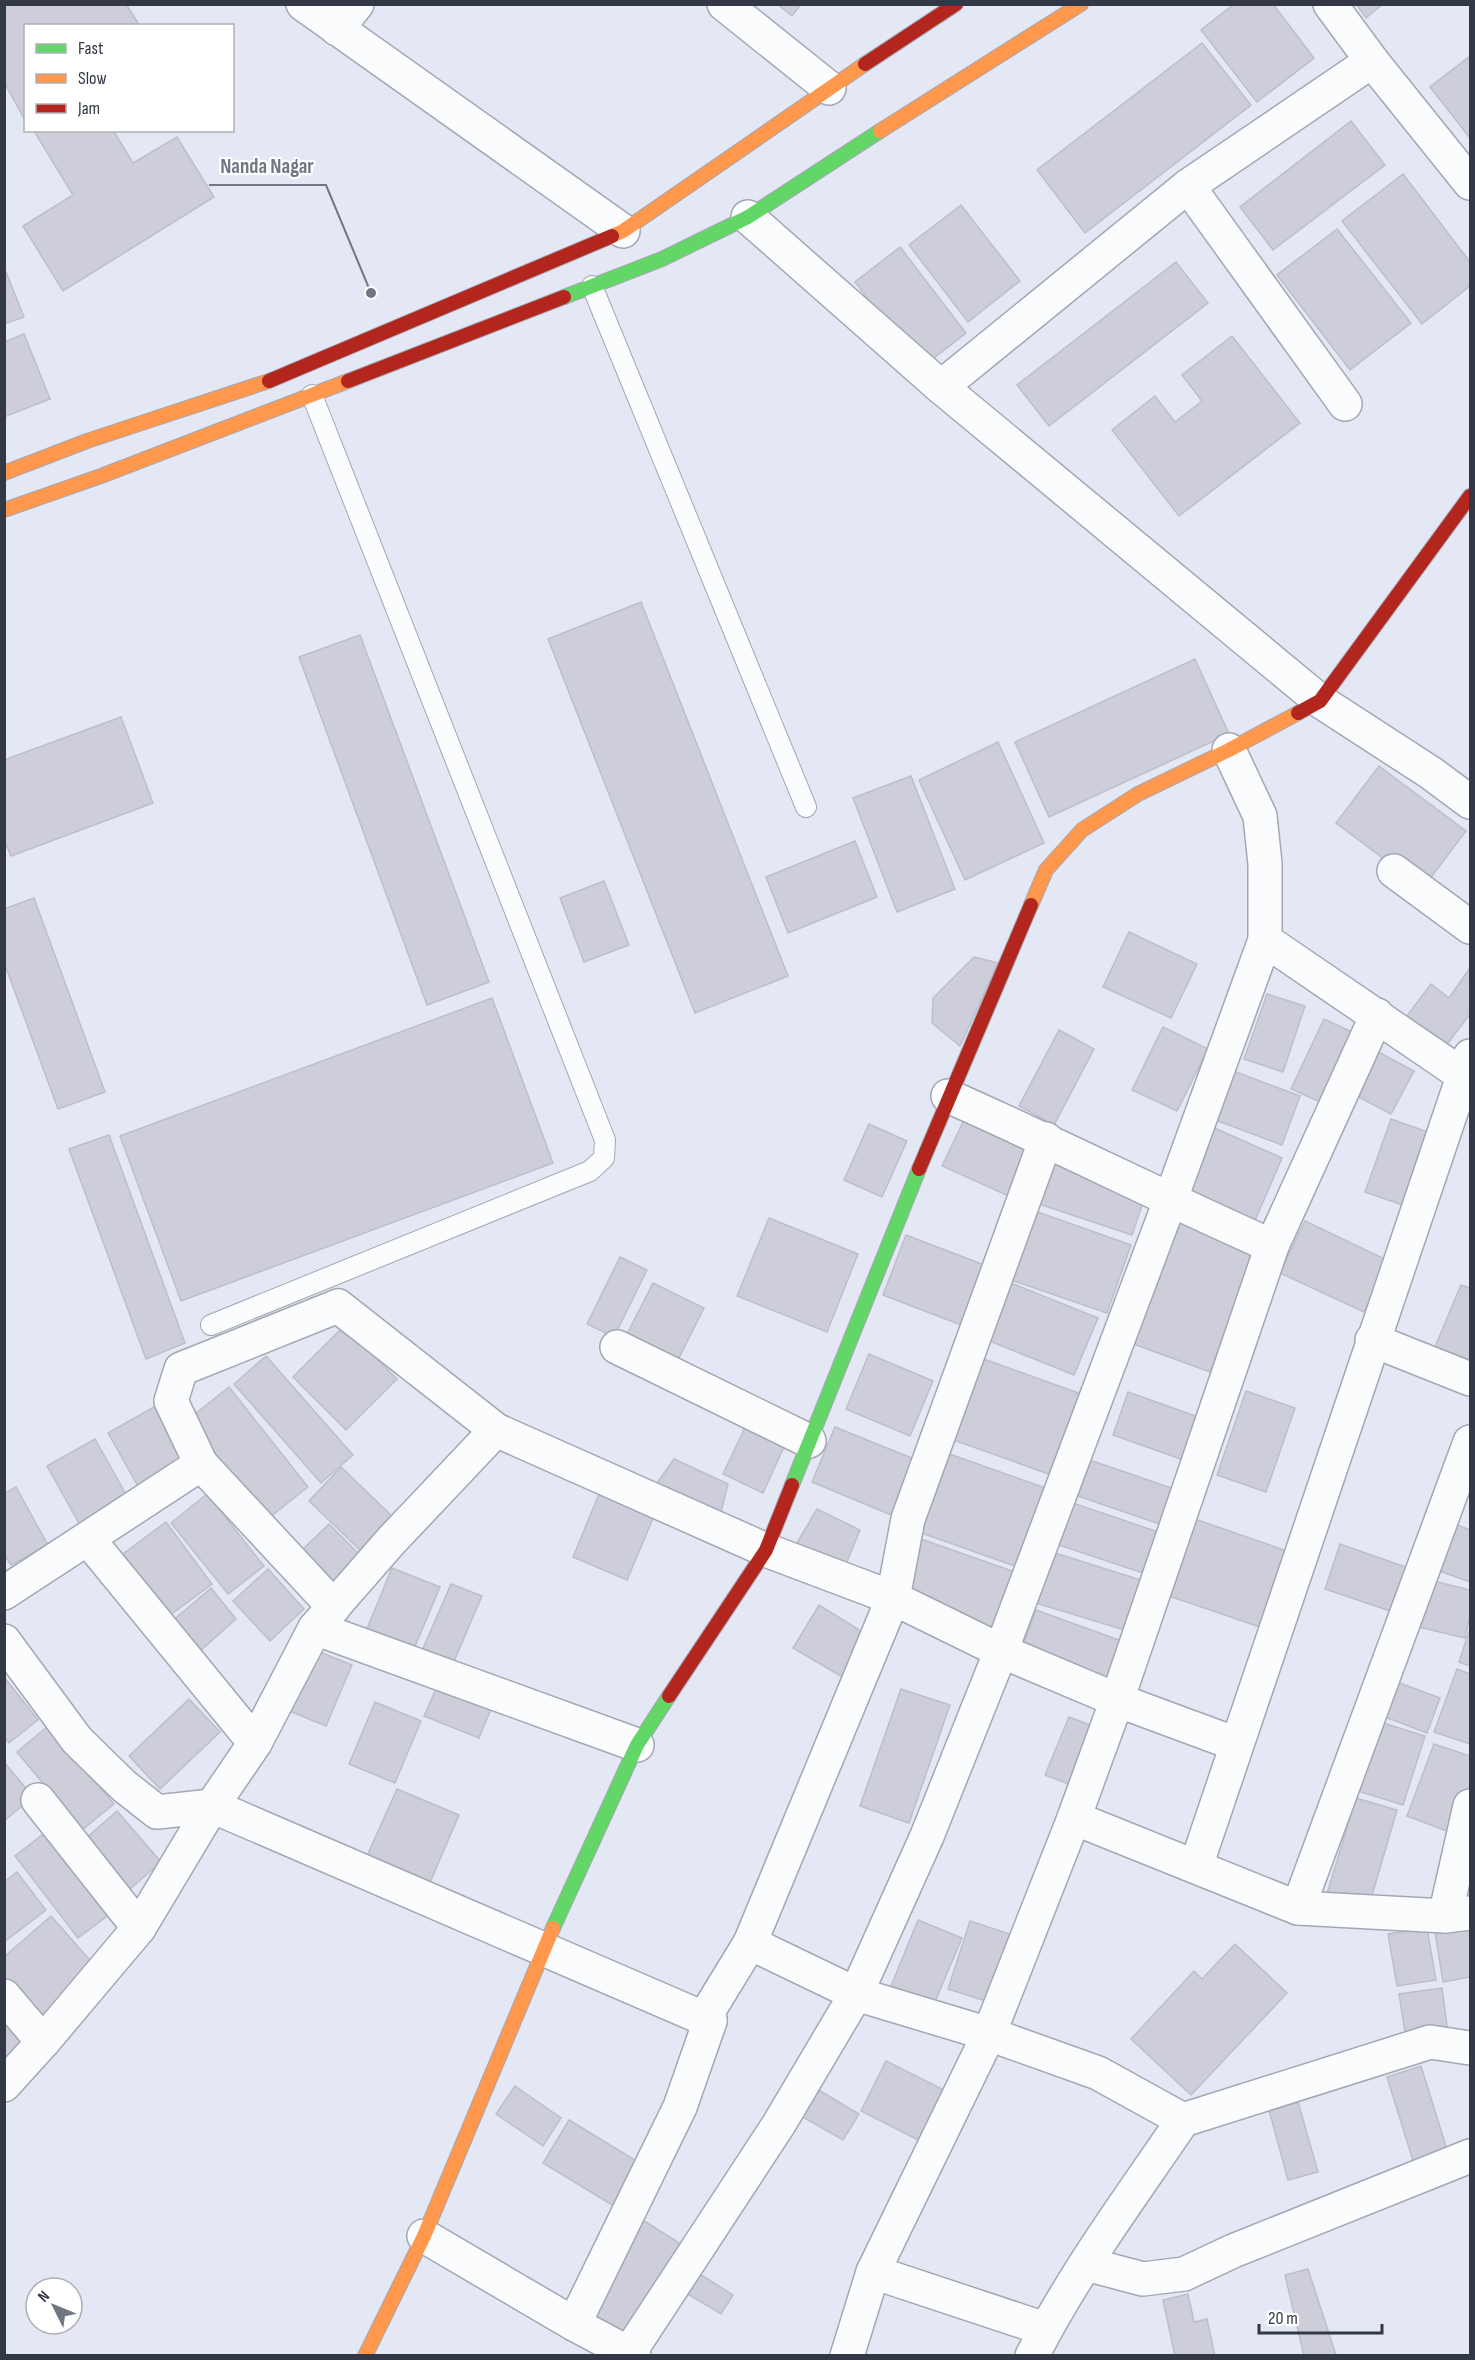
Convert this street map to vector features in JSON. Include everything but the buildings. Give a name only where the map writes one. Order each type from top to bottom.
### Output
[{"type":"street","points":[[303,4],[347,17],[623,231]]},
{"type":"street","points":[[724,4],[829,88]]},
{"type":"street","points":[[4,473],[87,441],[287,375],[623,231],[829,88],[956,4]]},
{"type":"street","points":[[4,510],[101,476],[663,259],[748,218],[847,152],[1082,4]]},
{"type":"street","points":[[1330,4],[1372,61],[1470,183]]},
{"type":"street","points":[[941,387],[1188,186],[1372,61]]},
{"type":"street","points":[[1188,186],[1345,404]]},
{"type":"street","points":[[748,218],[941,387],[1320,701],[1431,773],[1470,802]]},
{"type":"street","points":[[365,2355],[424,2236],[544,1949],[637,1745],[766,1550],[948,1096],[1046,870],[1082,830],[1138,794],[1229,750],[1320,701],[1470,496]]},
{"type":"street","points":[[424,2236],[574,2324],[632,2354],[779,2124],[856,1994],[927,1836],[1001,1651],[1170,1201],[1264,940],[1265,864],[1260,816],[1229,750]]},
{"type":"street","points":[[1394,871],[1470,927]]},
{"type":"street","points":[[1196,1866],[1372,1340],[1468,1070],[1377,1015],[1264,940]]},
{"type":"street","points":[[847,2355],[873,2272],[989,2034],[1118,1700],[1272,1245],[1377,1015]]},
{"type":"street","points":[[948,1096],[1046,1139],[1170,1201],[1272,1245]]},
{"type":"street","points":[[574,2324],[680,2107],[710,2021],[709,2010],[750,1943],[893,1598],[908,1519],[1046,1139]]},
{"type":"street","points":[[637,1745],[324,1618],[201,1464],[171,1401],[181,1369],[338,1306],[496,1430],[766,1550],[893,1598],[1001,1651],[1118,1700],[1236,1744]]},
{"type":"street","points":[[1372,1340],[1470,1379]]},
{"type":"street","points":[[617,1347],[809,1441]]},
{"type":"street","points":[[4,2085],[139,1928],[212,1806],[255,1743],[324,1618],[391,1541],[496,1430]]},
{"type":"street","points":[[1298,1908],[1470,1442]]},
{"type":"street","points":[[4,1593],[201,1464]]},
{"type":"street","points":[[88,1539],[255,1743]]},
{"type":"street","points":[[4,1641],[77,1740],[124,1786],[157,1812],[212,1806],[710,2021]]},
{"type":"street","points":[[38,1800],[139,1928]]},
{"type":"street","points":[[1074,1818],[1298,1908],[1457,1915],[1470,1806]]},
{"type":"street","points":[[750,1943],[856,1994],[989,2034],[1098,2073],[1183,2120]]},
{"type":"street","points":[[4,1996],[43,2042]]},
{"type":"street","points":[[873,2272],[1038,2342],[1086,2264],[1183,2120],[1430,2042],[1470,2048]]},
{"type":"street","points":[[1086,2264],[1143,2279],[1184,2274],[1233,2251],[1470,2156]]},
{"type":"lane","points":[[592,286],[806,807]]},
{"type":"lane","points":[[211,1325],[590,1171],[604,1158],[604,1140],[312,395]]},
{"type":"traffic: fast","points":[[564,297],[662,259],[748,217],[880,131]]},
{"type":"traffic: fast","points":[[792,1485],[919,1169]]},
{"type":"traffic: fast","points":[[553,1928],[637,1745],[669,1696]]},
{"type":"traffic: slow","points":[[880,131],[1081,4]]},
{"type":"traffic: slow","points":[[612,236],[623,231],[865,64]]},
{"type":"traffic: slow","points":[[4,473],[87,441],[269,381]]},
{"type":"traffic: slow","points":[[4,510],[101,476],[348,381]]},
{"type":"traffic: slow","points":[[1031,905],[1046,870],[1082,830],[1138,794],[1229,750],[1298,713]]},
{"type":"traffic: slow","points":[[365,2356],[424,2236],[553,1928]]},
{"type":"traffic: jam","points":[[865,64],[956,4]]},
{"type":"traffic: jam","points":[[269,381],[612,236]]},
{"type":"traffic: jam","points":[[348,381],[564,297]]},
{"type":"traffic: jam","points":[[1298,713],[1320,701],[1470,496]]},
{"type":"traffic: jam","points":[[919,1169],[1031,905]]},
{"type":"traffic: jam","points":[[669,1696],[766,1550],[792,1485]]},
{"type":"place","name":"Nanda Nagar","points":[[371,293]]}]
